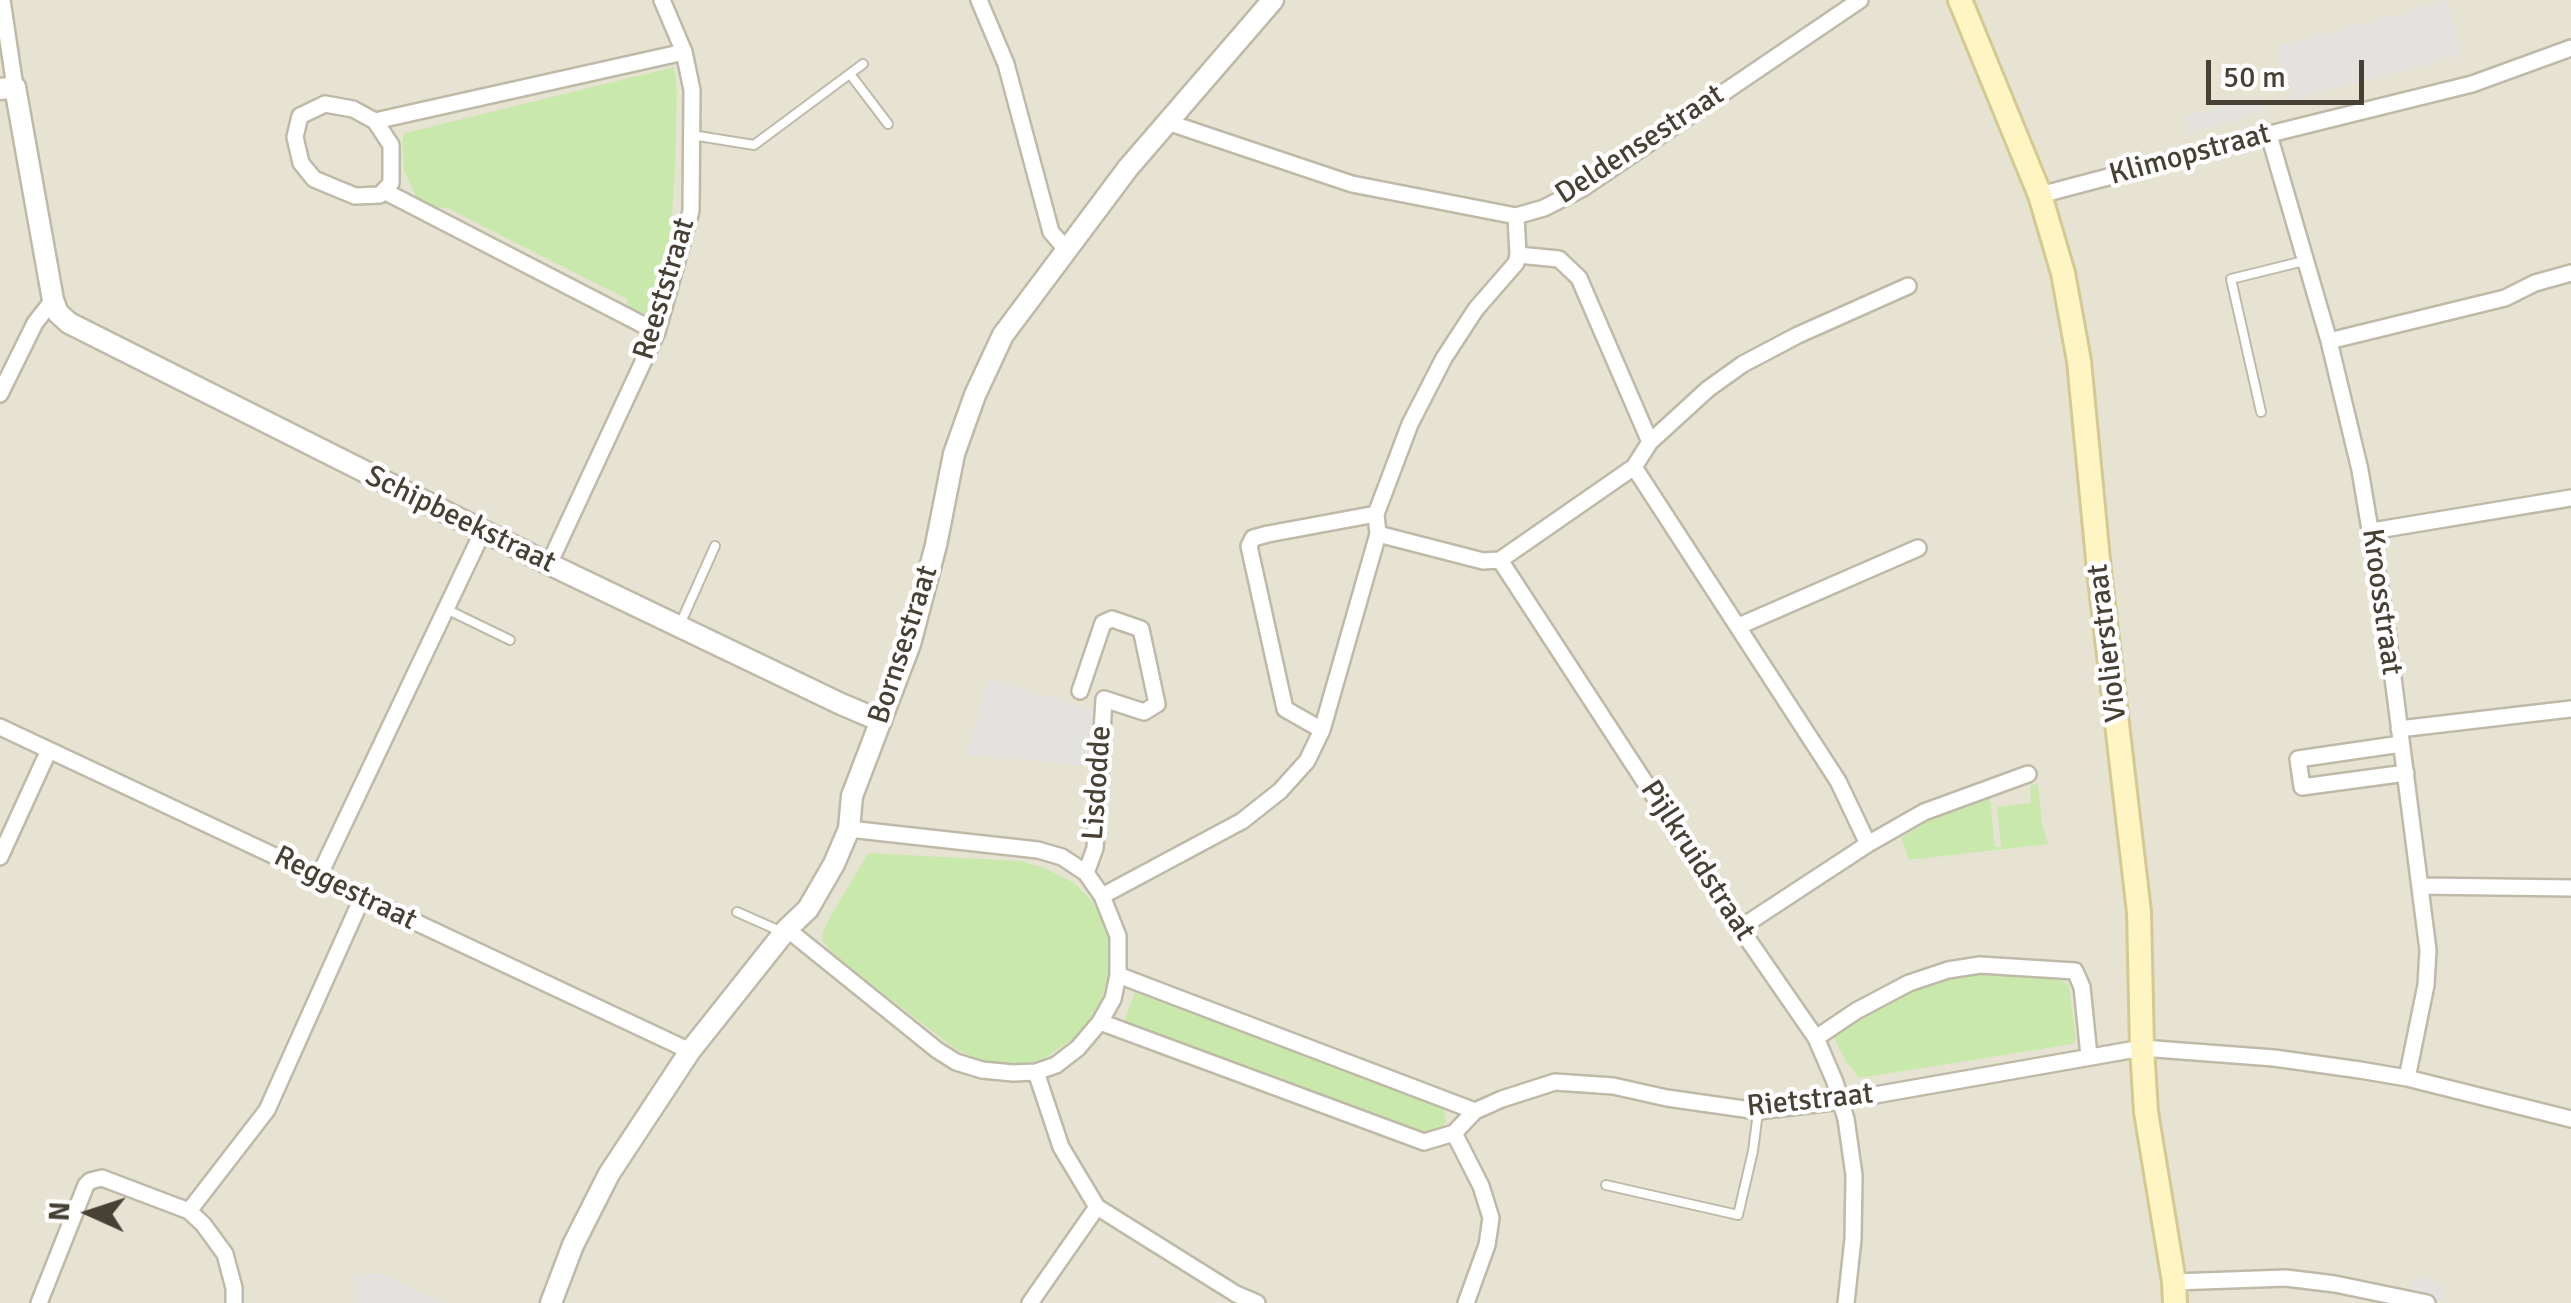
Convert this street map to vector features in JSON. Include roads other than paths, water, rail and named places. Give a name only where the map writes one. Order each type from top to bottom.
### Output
[{"type":"main road","name":"Violierstraat","points":[[1960,0],[2040,195],[2062,273],[2079,362],[2139,912],[2146,1112],[2174,1292]]},
{"type":"street","points":[[0,394],[35,322],[52,300],[8,88],[2,0]]},
{"type":"street","name":"Reeststraat","points":[[549,564],[657,332],[691,211],[692,90],[684,52],[662,0]]},
{"type":"street","points":[[979,0],[1006,64],[1050,232],[1066,249]]},
{"type":"street","name":"Bornsestraat","points":[[550,1303],[573,1245],[609,1174],[690,1052],[808,909],[834,864],[848,829],[852,796],[914,630],[954,454],[975,395],[1003,335],[1128,168],[1273,0]]},
{"type":"street","name":"Deldensestraat","points":[[1516,216],[1544,208],[1583,188],[1860,0]]},
{"type":"street","name":"Klimopstraat","points":[[2040,195],[2472,84],[2571,48]]},
{"type":"street","points":[[376,121],[684,52]]},
{"type":"street","points":[[325,104],[353,109],[376,121],[391,145],[391,183],[384,191],[380,195],[355,196],[314,179],[300,163],[295,137],[300,116],[325,104]]},
{"type":"street","points":[[1102,896],[1242,821],[1280,791],[1307,761],[1322,730],[1378,534],[1376,514],[1410,424],[1444,358],[1518,255],[1516,216],[1352,184],[1170,122]]},
{"type":"street","name":"Kroosstraat","points":[[2269,135],[2329,341],[2372,531],[2428,950],[2426,985],[2408,1078]]},
{"type":"street","points":[[384,191],[657,332]]},
{"type":"street","points":[[1518,255],[1559,259],[1578,278],[1650,442]]},
{"type":"street","points":[[2329,341],[2505,298],[2535,283],[2571,273]]},
{"type":"street","points":[[1378,534],[1483,560],[1500,560],[1634,467],[1650,442],[1708,389],[1743,364],[1908,286]]},
{"type":"street","name":"Schipbeekstraat","points":[[52,300],[68,324],[483,532],[840,704],[881,720]]},
{"type":"street","points":[[1634,467],[1838,781],[1868,844]]},
{"type":"street","points":[[2372,531],[2571,498]]},
{"type":"street","points":[[1322,730],[1285,709],[1249,546],[1253,538],[1268,534],[1376,514]]},
{"type":"street","points":[[319,876],[483,532]]},
{"type":"street","points":[[1739,626],[1918,548]]},
{"type":"street","name":"Pijlkruidstraat","points":[[1500,560],[1816,1038],[1846,1119],[1854,1175],[1846,1303]]},
{"type":"street","name":"Lisdodde","points":[[1080,691],[1103,623],[1112,620],[1142,629],[1157,704],[1144,712],[1104,698],[1095,848],[1086,873]]},
{"type":"street","points":[[2406,773],[2302,787],[2298,758],[2400,736],[2571,708]]},
{"type":"street","name":"Reggestraat","points":[[0,727],[690,1052]]},
{"type":"street","points":[[0,856],[50,750]]},
{"type":"street","points":[[1740,928],[1924,812],[2028,774]]},
{"type":"street","points":[[786,931],[937,1050],[956,1062],[982,1070],[1036,1072],[1056,1065],[1078,1048],[1100,1022],[1113,998],[1118,975],[1118,936],[1102,896],[1086,873],[1062,856],[1038,850],[848,829]]},
{"type":"street","points":[[2422,886],[2571,888]]},
{"type":"street","points":[[189,1211],[267,1110],[362,898]]},
{"type":"street","name":"Rietstraat","points":[[1816,1038],[1908,983],[1948,970],[1980,965],[2075,971],[2082,988],[2089,1056]]},
{"type":"street","points":[[1118,975],[1475,1111]]},
{"type":"street","points":[[1100,1022],[1424,1142],[1454,1133],[1481,1186],[1491,1218],[1487,1245],[1466,1303]]},
{"type":"street","name":"Rietstraat","points":[[1454,1133],[1475,1111],[1556,1082],[1612,1086],[1758,1111],[1841,1101],[2142,1048],[2274,1058],[2408,1078],[2571,1119]]},
{"type":"street","points":[[1036,1072],[1062,1148],[1097,1207],[1236,1294],[1258,1303]]},
{"type":"street","points":[[39,1303],[86,1185],[102,1178],[189,1211],[204,1224],[225,1254],[234,1303]]},
{"type":"street","points":[[1030,1303],[1097,1207]]},
{"type":"street","points":[[2174,1292],[2286,1278],[2427,1303]]},
{"type":"lane","points":[[692,135],[754,144],[863,64]]},
{"type":"lane","points":[[850,74],[888,124]]},
{"type":"lane","points":[[2261,412],[2230,279],[2304,262]]},
{"type":"lane","points":[[679,626],[716,546]]},
{"type":"lane","points":[[446,609],[510,640]]},
{"type":"lane","points":[[737,912],[786,931]]},
{"type":"lane","points":[[1606,1185],[1738,1215],[1758,1111]]}]
